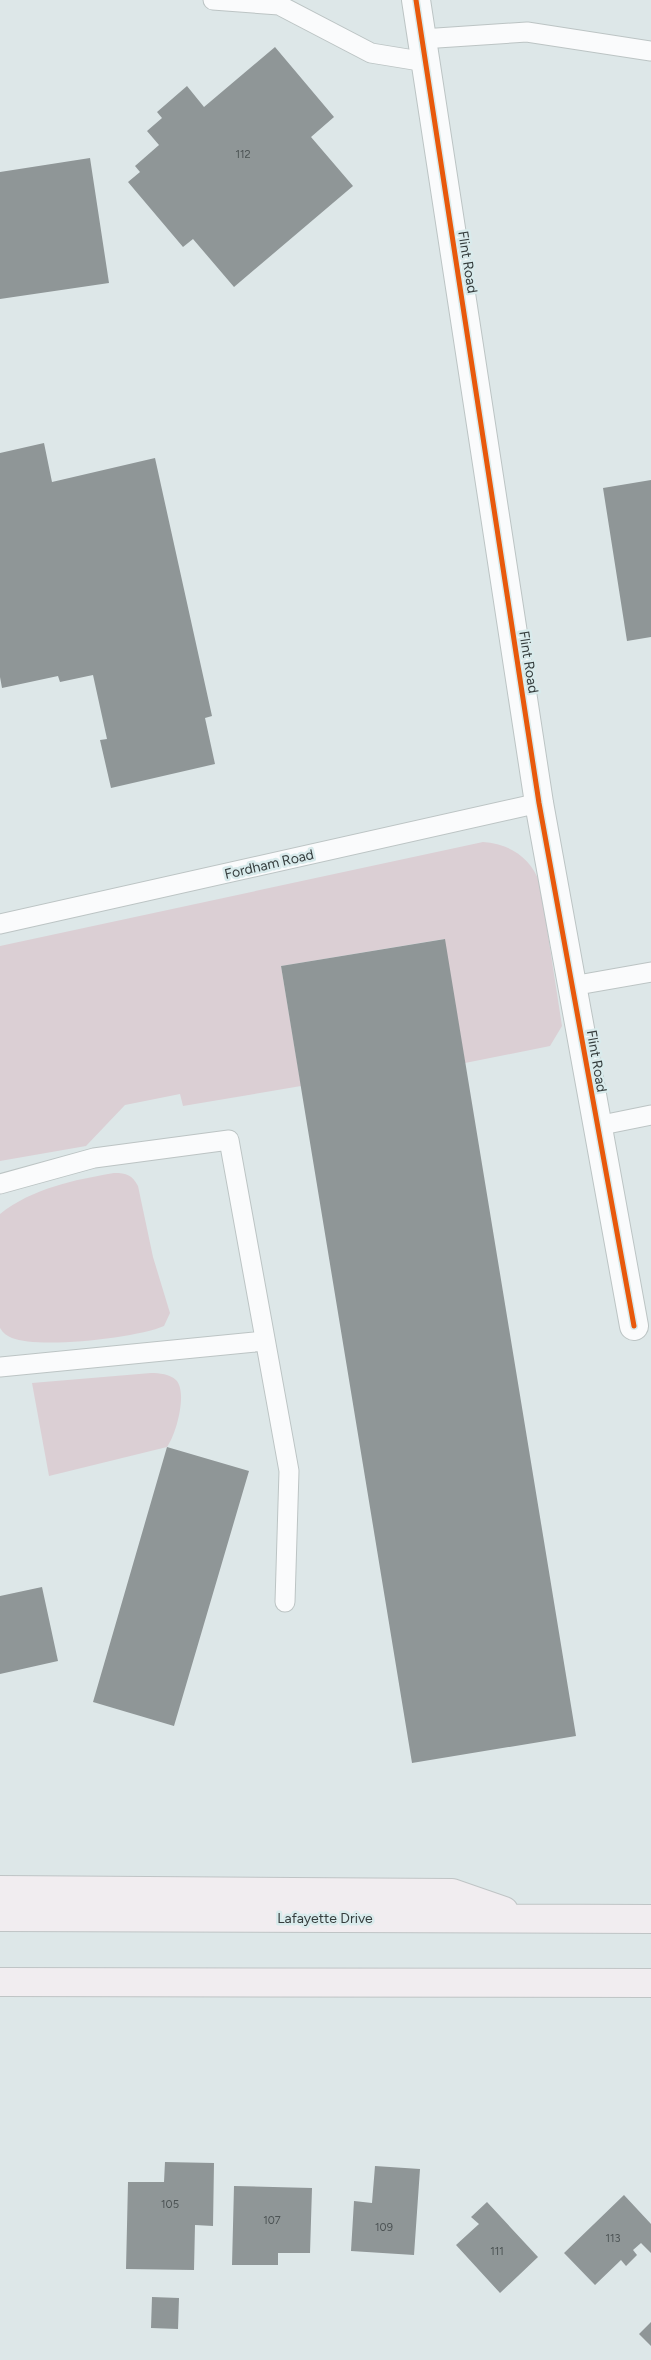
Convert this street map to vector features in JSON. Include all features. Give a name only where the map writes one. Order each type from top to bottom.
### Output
[{"type":"main road","points":[[0,1890],[452,1893],[527,1918]]},
{"type":"main road","name":"Lafayette Drive","points":[[0,1917],[651,1919]]},
{"type":"main road","points":[[0,1982],[651,1983]]},
{"type":"street","name":"Flint Road","points":[[416,0],[539,803],[597,1126],[642,1326]]},
{"type":"lane","points":[[213,0],[279,5],[371,53],[424,51],[528,32],[651,51]]},
{"type":"lane","name":"Fordham Road","points":[[0,924],[539,803]]},
{"type":"lane","points":[[572,986],[651,972]]},
{"type":"lane","points":[[597,1126],[651,1116]]},
{"type":"lane","points":[[0,1184],[94,1158],[228,1140],[289,1470],[284,1602]]},
{"type":"lane","points":[[0,1367],[266,1341]]},
{"type":"shaded area","points":[[483,842],[493,843],[510,849],[525,859],[540,883],[562,1026],[550,1046],[465,1063],[444,939],[281,966],[301,1086],[183,1106],[180,1094],[125,1105],[86,1146],[0,1161],[0,946]]},
{"type":"shaded area","points":[[114,1173],[129,1175],[138,1186],[153,1257],[170,1313],[164,1326],[133,1334],[88,1341],[25,1341],[7,1335],[0,1328],[0,1214],[40,1191],[69,1182]]},
{"type":"shaded area","points":[[151,1373],[171,1376],[176,1380],[181,1394],[177,1424],[167,1447],[49,1476],[32,1383]]},
{"type":"building","points":[[275,47],[334,117],[311,137],[353,186],[234,287],[193,239],[183,247],[128,182],[140,172],[135,166],[159,145],[147,131],[162,118],[157,112],[187,86],[204,107]]},
{"type":"building","points":[[90,158],[109,283],[0,299],[0,172]]},
{"type":"building","points":[[44,443],[52,482],[155,458],[212,716],[205,718],[215,764],[111,788],[100,740],[107,739],[93,675],[60,682],[58,676],[2,688],[0,677],[0,453]]},
{"type":"building","points":[[651,480],[651,637],[627,641],[603,488]]},
{"type":"building","points":[[445,939],[576,1736],[412,1763],[281,966]]},
{"type":"building","points":[[167,1447],[249,1471],[174,1726],[93,1702]]},
{"type":"building","points":[[42,1587],[58,1661],[0,1674],[0,1596]]},
{"type":"building","points":[[165,2162],[214,2163],[213,2226],[195,2225],[194,2270],[126,2269],[128,2182],[164,2182]]},
{"type":"building","points":[[375,2166],[420,2169],[414,2255],[351,2251],[354,2201],[372,2203]]},
{"type":"building","points":[[234,2186],[312,2188],[310,2253],[278,2253],[278,2265],[232,2265]]},
{"type":"building","points":[[624,2195],[651,2224],[651,2253],[641,2243],[633,2250],[637,2255],[626,2266],[621,2260],[595,2285],[564,2253]]},
{"type":"building","points":[[487,2202],[538,2257],[500,2293],[456,2245],[479,2224],[471,2217]]},
{"type":"building","points":[[152,2297],[179,2298],[178,2329],[151,2328]]},
{"type":"building","points":[[651,2322],[651,2346],[639,2334]]},
{"type":"cycle path","points":[[416,0],[539,803],[634,1326]]}]
